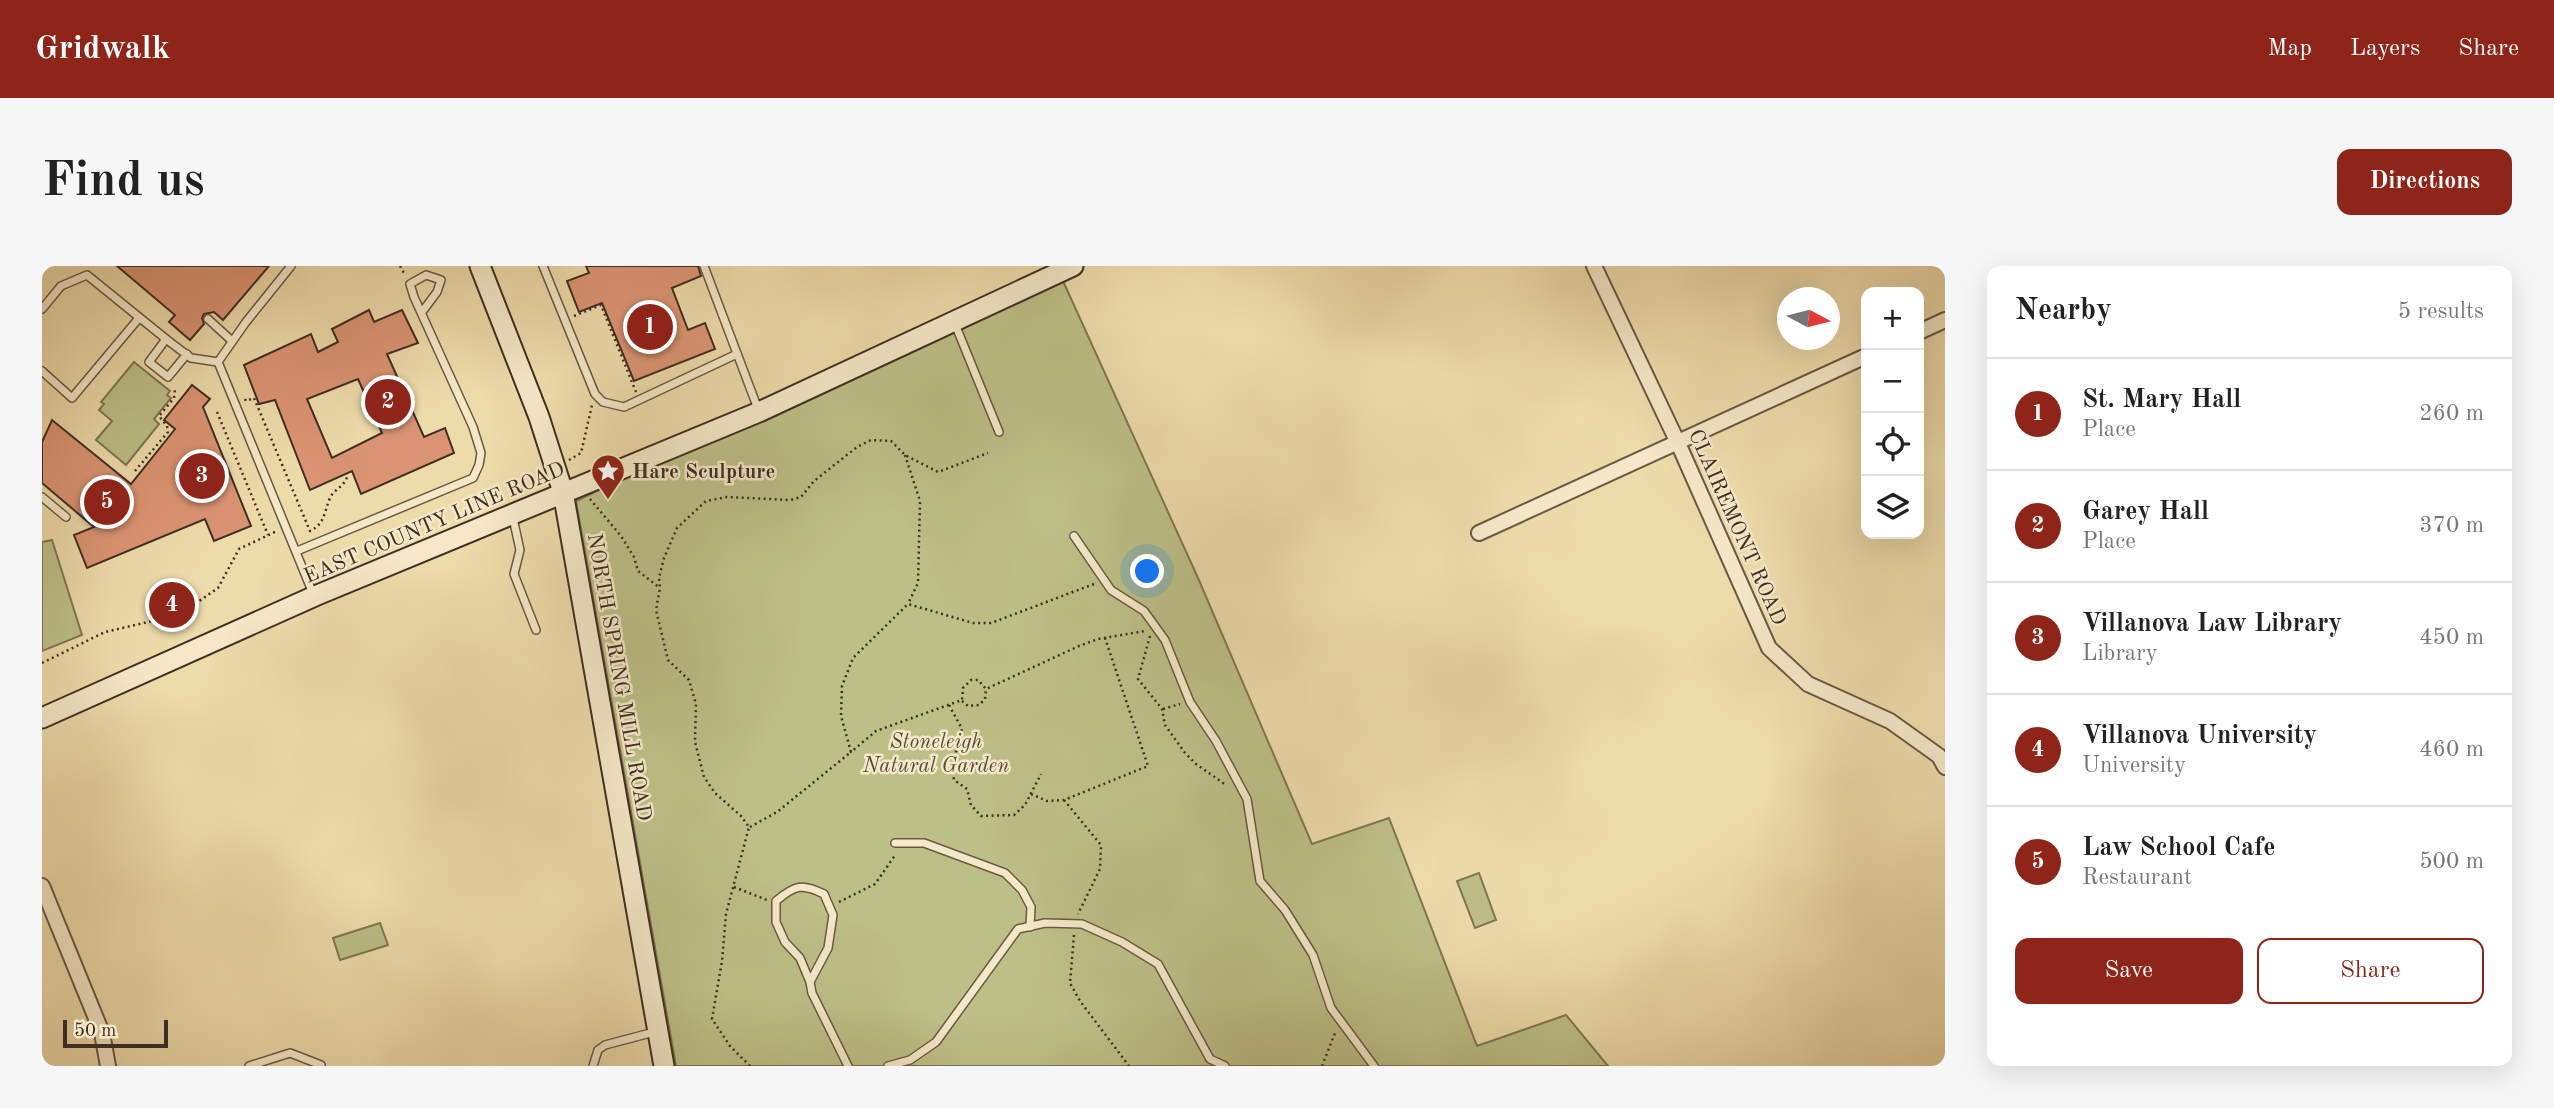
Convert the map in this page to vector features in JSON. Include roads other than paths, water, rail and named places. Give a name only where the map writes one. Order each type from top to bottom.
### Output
[{"type":"street","name":"NORTH SPRING MILL ROAD","points":[[480,266],[557,466],[572,488],[664,1066]]},
{"type":"street","name":"EAST COUNTY LINE ROAD","points":[[42,718],[314,596],[759,412],[1073,266]]},
{"type":"street","name":"CLAIREMONT ROAD","points":[[1594,266],[1678,443],[1769,648],[1808,684],[1890,721],[1940,756],[1945,767]]},
{"type":"street","points":[[1924,330],[1945,320]]},
{"type":"street","points":[[1479,533],[1861,358]]},
{"type":"street","points":[[42,886],[102,1033],[108,1066]]},
{"type":"lane","points":[[218,362],[291,266]]},
{"type":"lane","points":[[543,266],[594,394],[603,402],[624,407],[737,355]]},
{"type":"lane","points":[[704,266],[759,412]]},
{"type":"lane","points":[[42,309],[61,286],[87,275],[191,358],[218,362]]},
{"type":"lane","points":[[297,551],[473,478],[481,453],[473,427],[422,312],[410,284],[426,275],[441,280],[437,292],[422,312]]},
{"type":"lane","points":[[42,371],[72,398],[139,318]]},
{"type":"lane","points":[[208,319],[232,341]]},
{"type":"lane","points":[[953,320],[999,432]]},
{"type":"lane","points":[[166,340],[149,362],[168,377],[187,354]]},
{"type":"lane","points":[[218,362],[314,596]]},
{"type":"lane","points":[[42,497],[66,517]]},
{"type":"lane","points":[[511,514],[520,550],[514,574],[536,630]]},
{"type":"lane","points":[[1074,536],[1083,546],[1103,581],[1111,590],[1144,611],[1165,640],[1191,702],[1216,741],[1247,799],[1260,881],[1285,910],[1313,955],[1331,1009],[1339,1023],[1352,1034],[1374,1066]]},
{"type":"lane","points":[[897,846],[924,843],[1005,873],[1022,890],[1031,907],[1030,927]]},
{"type":"lane","points":[[810,982],[828,948],[833,915],[824,894],[809,886],[790,888],[776,901],[776,922],[785,942],[800,958],[812,993],[848,1066]]},
{"type":"lane","points":[[888,1066],[910,1060],[936,1042],[1018,929],[1045,923],[1082,924],[1122,942],[1158,964],[1210,1059],[1225,1066]]},
{"type":"lane","points":[[593,1066],[598,1050],[605,1045],[658,1031]]},
{"type":"lane","points":[[249,1066],[290,1053],[321,1065]]},
{"type":"place","name":"St. Mary Hall","points":[[650,327]]},
{"type":"place","name":"Garey Hall","points":[[388,402]]},
{"type":"place","name":"Villanova Law Library","points":[[202,476]]},
{"type":"place","name":"Hare Sculpture","points":[[608,501]]},
{"type":"place","name":"Law School Cafe","points":[[107,502]]},
{"type":"place","name":"Villanova University","points":[[172,605]]},
{"type":"park label","name":"Stoneleigh Natural Garden","points":[[936,753]]}]
